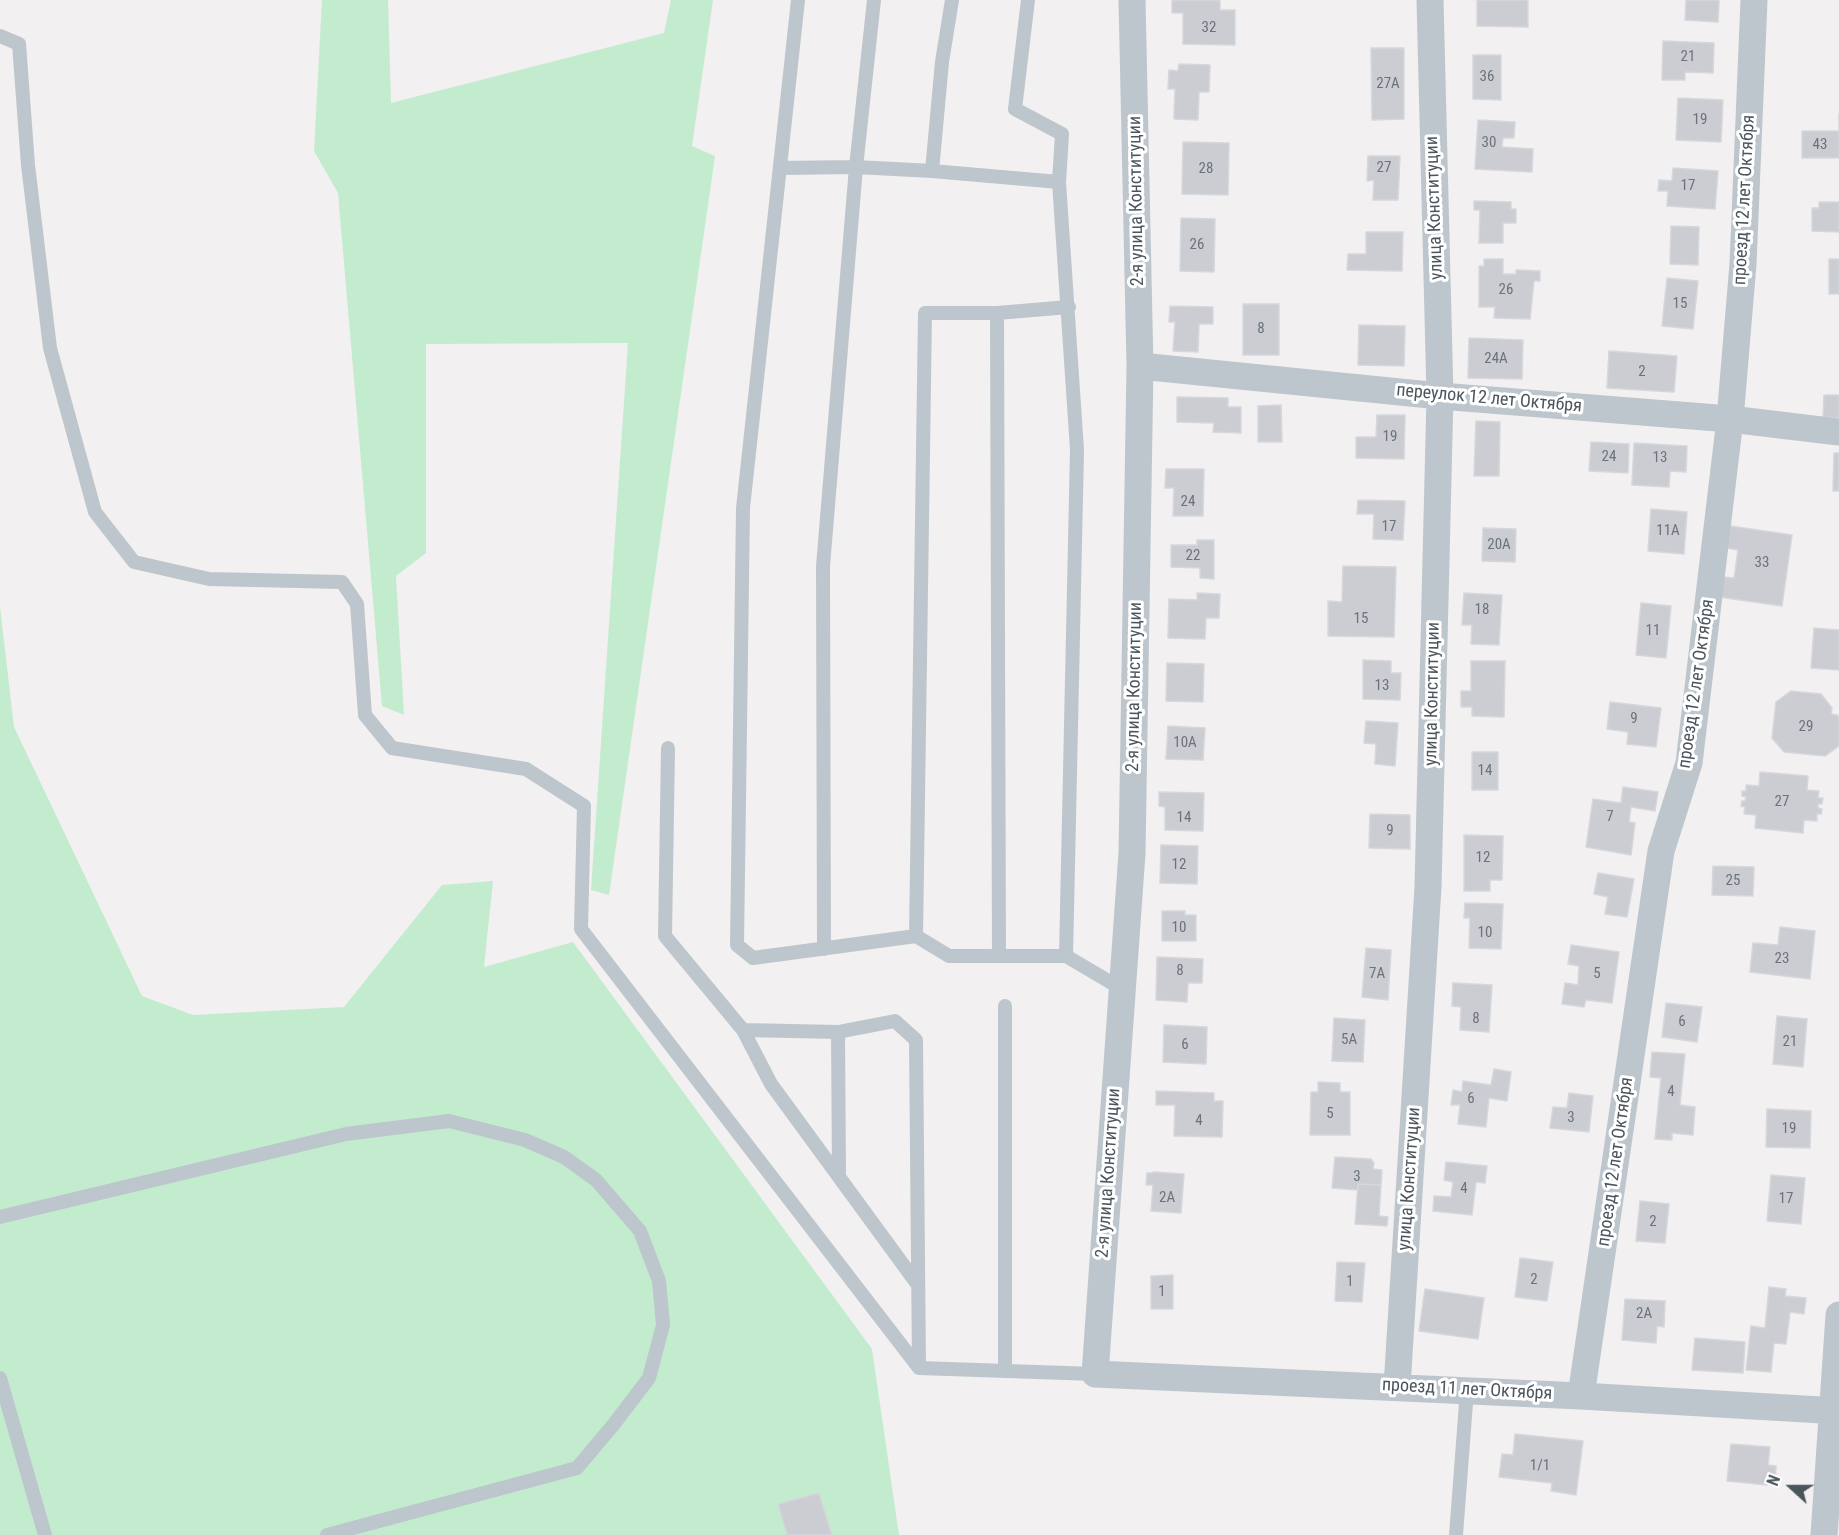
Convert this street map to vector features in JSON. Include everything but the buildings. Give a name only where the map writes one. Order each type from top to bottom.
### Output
[{"type":"street","name":"2-я улица Конституции","points":[[1095,1374],[1132,853],[1140,366],[1132,0]]},
{"type":"street","name":"улица Конституции","points":[[1397,1387],[1428,887],[1440,396],[1430,0]]},
{"type":"street","name":"проезд 12 лет Октября","points":[[1581,1396],[1661,851],[1689,763],[1730,419],[1743,264],[1754,0]]},
{"type":"street","name":"переулок 12 лет Октября","points":[[1140,366],[1440,396],[1730,419],[1839,432]]},
{"type":"street","points":[[1824,1535],[1835,1410],[1839,1316]]},
{"type":"street","name":"проезд 11 лет Октября","points":[[1095,1374],[1467,1390],[1835,1410]]},
{"type":"lane","points":[[798,0],[742,508],[737,945],[753,958],[916,936],[949,956],[1066,956],[1122,989]]},
{"type":"lane","points":[[824,950],[823,566],[856,167],[874,0]]},
{"type":"lane","points":[[932,171],[942,62],[952,0]]},
{"type":"lane","points":[[1028,0],[1015,109],[1062,134],[1059,182],[1077,450],[1066,956]]},
{"type":"lane","points":[[0,36],[19,44],[28,165],[50,348],[94,512],[134,562],[209,579],[342,582],[357,604],[365,715],[392,748],[526,769],[584,806],[581,929],[919,1368]]},
{"type":"lane","points":[[780,168],[856,167],[1059,182]]},
{"type":"lane","points":[[916,936],[925,313],[997,313],[1069,307]]},
{"type":"lane","points":[[997,313],[999,956]]},
{"type":"lane","points":[[668,748],[665,936],[743,1030],[771,1084],[918,1285]]},
{"type":"lane","points":[[1005,1006],[1005,1371]]},
{"type":"lane","points":[[743,1030],[838,1032],[895,1021],[916,1040],[919,1368]]},
{"type":"lane","points":[[838,1032],[839,1176]]},
{"type":"lane","points":[[0,1217],[346,1134],[449,1120],[525,1140],[564,1156],[596,1180],[640,1231],[659,1281],[663,1325],[649,1378],[628,1406],[577,1468],[327,1535]]},
{"type":"lane","points":[[919,1368],[1095,1374]]},
{"type":"lane","points":[[0,1378],[45,1535]]},
{"type":"lane","points":[[1456,1535],[1467,1390]]},
{"type":"green space","points":[[322,0],[388,0],[391,103],[664,33],[671,0],[713,0],[692,146],[715,156],[609,895],[591,890],[628,343],[426,344],[426,553],[396,576],[404,715],[382,706],[338,193],[314,151]]},
{"type":"green space","points":[[0,607],[14,727],[142,996],[193,1015],[344,1007],[442,885],[493,881],[484,967],[573,942],[872,1349],[899,1535],[0,1535]]}]
